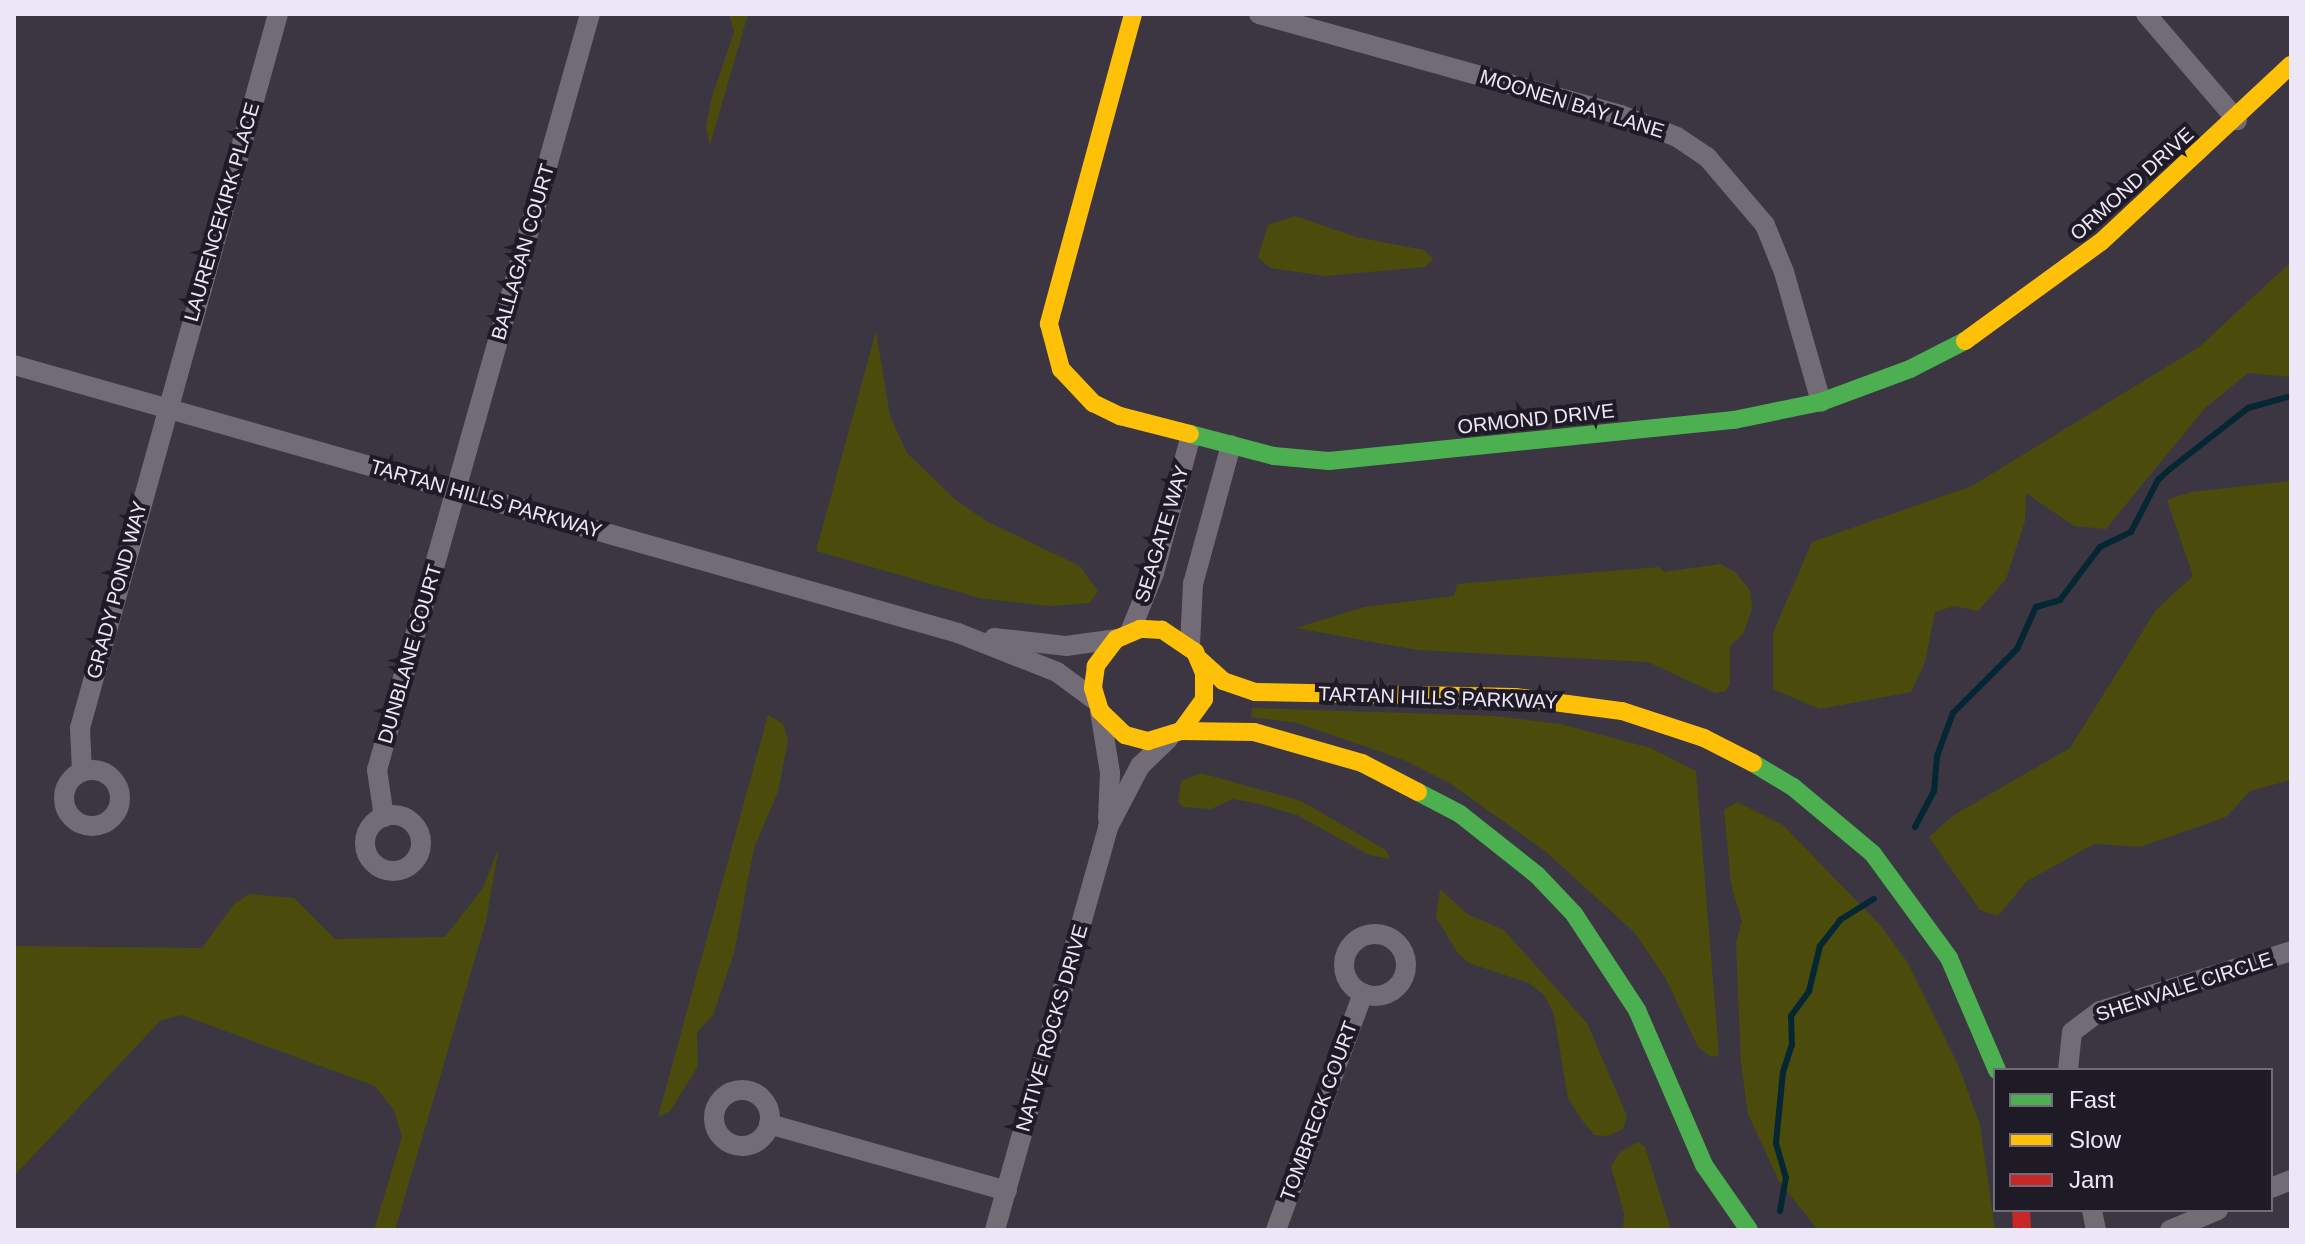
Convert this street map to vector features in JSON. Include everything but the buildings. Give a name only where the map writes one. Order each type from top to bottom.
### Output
[{"type":"street","name":"LAURENCEKIRK PLACE","points":[[166,409],[278,14]]},
{"type":"street","name":"BALLAGAN COURT","points":[[455,491],[590,14]]},
{"type":"street","name":"ORMOND DRIVE","points":[[1133,14],[1053,298],[1051,339],[1061,369],[1093,403],[1191,435],[1297,459],[1367,459],[1734,420],[1821,402],[1910,369],[1983,332],[2101,242],[2237,120],[2291,65]]},
{"type":"street","name":"MOONEN BAY LANE","points":[[1259,14],[1621,115],[1677,137],[1707,157],[1765,225],[1784,272],[1821,402]]},
{"type":"street","points":[[2146,14],[2237,120]]},
{"type":"street","name":"TARTAN HILLS PARKWAY","points":[[14,365],[958,633],[1057,672],[1125,735],[1148,741],[1176,734],[1254,732],[1362,763],[1460,814],[1537,875],[1574,914],[1610,963],[1637,1010],[1704,1165],[1749,1230]]},
{"type":"street","name":"GRADY POND WAY","points":[[82,772],[80,728],[166,409]]},
{"type":"street","name":"SEAGATE WAY","points":[[1123,635],[1154,573],[1191,435]]},
{"type":"street","name":"SEAGATE WAY","points":[[1195,653],[1193,584],[1231,445]]},
{"type":"street","name":"DUNBLANE COURT","points":[[384,817],[377,770],[455,491]]},
{"type":"street","name":"TARTAN HILLS PARKWAY","points":[[958,633],[1066,646],[1162,630],[1195,653],[1223,681],[1255,692],[1515,697],[1622,711],[1704,738],[1793,787],[1873,854],[1949,958],[1996,1068]]},
{"type":"street","points":[[1097,706],[1096,666],[1123,635]]},
{"type":"street","points":[[1176,734],[1204,699],[1195,653]]},
{"type":"street","name":"NATIVE ROCKS DRIVE","points":[[1097,706],[1110,773],[1108,827]]},
{"type":"street","name":"NATIVE ROCKS DRIVE","points":[[995,1230],[1108,827],[1140,766],[1176,734]]},
{"type":"street","name":"SHENVALE CIRCLE","points":[[2068,1068],[2072,1032],[2100,1011],[2291,951]]},
{"type":"street","name":"TOMBRECK COURT","points":[[1276,1230],[1363,993]]},
{"type":"street","points":[[769,1124],[1007,1191]]},
{"type":"street","points":[[2170,1230],[2213,1212]]},
{"type":"shaded area","points":[[729,14],[748,14],[710,145],[706,128],[711,100],[734,32]]},
{"type":"shaded area","points":[[1295,216],[1356,237],[1424,250],[1433,259],[1425,267],[1325,276],[1270,268],[1258,257],[1268,225]]},
{"type":"shaded area","points":[[2291,262],[2291,377],[2248,373],[2204,409],[2106,529],[2074,526],[2026,493],[2025,521],[2006,579],[1978,611],[1954,606],[1935,612],[1925,662],[1911,692],[1820,709],[1773,689],[1773,633],[1812,542],[1972,486],[2199,347]]},
{"type":"shaded area","points":[[876,331],[890,416],[907,453],[957,501],[988,522],[1080,566],[1098,591],[1090,603],[1049,606],[980,598],[816,551]]},
{"type":"shaded area","points":[[2291,481],[2291,780],[2250,791],[2226,817],[2140,847],[2094,844],[2027,881],[1998,916],[1980,910],[1929,837],[1954,815],[2070,748],[2156,610],[2193,576],[2167,500],[2191,492]]},
{"type":"shaded area","points":[[1720,564],[1734,571],[1750,590],[1752,609],[1743,634],[1730,646],[1730,684],[1726,691],[1715,693],[1648,662],[1417,650],[1296,628],[1364,607],[1454,596],[1457,584],[1659,567],[1664,572]]},
{"type":"shaded area","points":[[1252,708],[1495,716],[1560,724],[1651,748],[1696,771],[1719,1055],[1711,1057],[1698,1047],[1666,979],[1635,933],[1545,851],[1451,784],[1404,760],[1297,723],[1251,717]]},
{"type":"shaded area","points":[[768,715],[783,724],[788,740],[778,792],[754,848],[734,953],[713,1015],[697,1032],[698,1066],[670,1111],[658,1117]]},
{"type":"shaded area","points":[[1201,773],[1301,801],[1386,850],[1390,859],[1369,855],[1297,815],[1259,804],[1233,799],[1211,809],[1183,807],[1178,802],[1181,781]]},
{"type":"shaded area","points":[[1737,802],[1783,825],[1881,926],[1908,963],[1959,1067],[1980,1125],[1995,1230],[1818,1230],[1779,1181],[1748,1114],[1741,1063],[1736,943],[1742,921],[1731,884],[1724,810]]},
{"type":"shaded area","points":[[499,847],[486,921],[395,1230],[374,1230],[402,1137],[394,1110],[375,1086],[182,1015],[161,1020],[14,1176],[14,946],[202,948],[234,904],[249,894],[294,898],[335,939],[445,937],[483,888]]},
{"type":"shaded area","points":[[1440,889],[1467,914],[1504,930],[1587,1023],[1627,1116],[1623,1129],[1608,1136],[1594,1135],[1582,1120],[1568,1098],[1554,1015],[1545,996],[1529,983],[1469,963],[1457,952],[1436,917]]},
{"type":"shaded area","points":[[1638,1142],[1645,1147],[1671,1230],[1623,1230],[1624,1213],[1611,1166],[1620,1152]]},
{"type":"waterway","points":[[1915,827],[1934,791],[1937,756],[1953,713],[2017,649],[2036,607],[2060,600],[2100,547],[2131,532],[2158,480],[2170,469],[2248,408],[2291,396]]},
{"type":"waterway","points":[[1780,1211],[1786,1178],[1776,1143],[1783,1072],[1792,1045],[1791,1016],[1809,991],[1820,946],[1840,920],[1874,899]]},
{"type":"traffic: fast","points":[[1190,434],[1274,456],[1329,461],[1734,420],[1821,402],[1910,369],[1965,341]]},
{"type":"traffic: fast","points":[[1753,763],[1793,787],[1873,854],[1949,958],[1996,1068]]},
{"type":"traffic: fast","points":[[1418,792],[1460,814],[1537,875],[1574,914],[1637,1010],[1704,1165],[1749,1230]]},
{"type":"traffic: slow","points":[[1133,14],[1049,324],[1061,369],[1093,403],[1120,416],[1190,434]]},
{"type":"traffic: slow","points":[[1965,341],[2101,242],[2291,65]]},
{"type":"traffic: slow","points":[[1181,731],[1204,699],[1204,673],[1195,652],[1162,630],[1140,629],[1116,639],[1096,666],[1093,688],[1100,711],[1125,735],[1148,741],[1181,731],[1254,732],[1362,763],[1418,792]]},
{"type":"traffic: slow","points":[[1200,660],[1223,681],[1255,692],[1515,697],[1622,711],[1704,738],[1753,763]]},
{"type":"traffic: jam","points":[[2021,1212],[2022,1230]]}]
